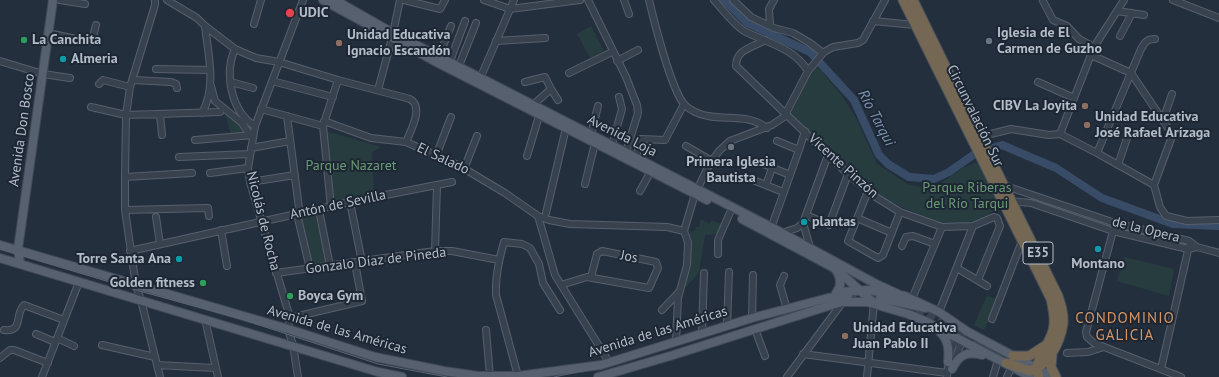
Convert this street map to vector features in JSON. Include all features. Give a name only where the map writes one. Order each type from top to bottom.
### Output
[{"type":"highway","name":"Circunvalación Sur","points":[[903,0],[915,25],[978,140]]},
{"type":"highway","name":"Circunvalación Sur","points":[[914,0],[988,163],[1058,296],[1063,314],[1063,325],[1052,346]]},
{"type":"highway","name":"Circunvalación Sur","points":[[988,163],[1003,184],[1007,201],[1022,241],[1051,299],[1054,316],[1052,346]]},
{"type":"highway","points":[[1013,356],[1029,356],[1052,346]]},
{"type":"highway","points":[[1005,363],[1038,373],[1047,362],[1052,346]]},
{"type":"highway","name":"E35","points":[[1052,346],[1051,367],[1055,377]]},
{"type":"main road","name":"Avenida Don Bosco","points":[[20,263],[18,249],[48,33],[54,0]]},
{"type":"main road","name":"Avenida Loja","points":[[323,0],[480,80],[534,104],[591,135],[636,157],[730,210],[770,230],[836,270],[858,290],[877,300]]},
{"type":"main road","name":"Avenida Loja","points":[[336,0],[393,35],[459,66],[539,116],[651,171],[696,191]]},
{"type":"main road","name":"Avenida Loja","points":[[770,230],[782,233],[876,284],[898,294]]},
{"type":"main road","name":"Avenida de las Américas","points":[[0,245],[18,249],[136,286],[375,357],[444,371],[490,376],[560,374],[608,363],[765,314],[828,298],[846,298],[877,300],[937,328],[988,356],[1005,363],[1021,375],[1030,377]]},
{"type":"main road","name":"Avenida de las Américas","points":[[0,258],[293,345],[378,374],[402,377]]},
{"type":"main road","points":[[836,270],[840,279],[839,290],[836,293]]},
{"type":"main road","name":"Avenida de las Américas","points":[[765,314],[786,306],[836,293],[869,290],[898,294],[912,299],[951,319],[968,332],[1013,356],[1038,373],[1055,377]]},
{"type":"main road","name":"Avenida de las Américas","points":[[602,376],[618,374],[809,312],[846,298]]},
{"type":"main road","name":"Avenida de las Américas","points":[[740,334],[799,310],[828,301],[846,298]]},
{"type":"main road","points":[[877,300],[936,311]]},
{"type":"main road","points":[[937,328],[945,337],[948,346],[949,372]]},
{"type":"main road","points":[[949,372],[962,355],[969,353],[988,356]]},
{"type":"street","points":[[60,0],[86,4]]},
{"type":"street","points":[[155,0],[155,5],[130,87],[126,115],[125,210],[136,286],[141,300],[160,377]]},
{"type":"street","name":"El Salado","points":[[167,0],[197,18],[235,49],[256,58],[279,62],[415,102],[417,108],[416,114],[406,142],[464,169],[505,193],[538,216],[564,223],[660,226],[677,228],[684,231]]},
{"type":"street","points":[[254,24],[261,0]]},
{"type":"street","name":"Nicolás de Rocha","points":[[288,330],[290,318],[261,222],[250,182],[248,168],[251,135],[303,0]]},
{"type":"street","points":[[378,90],[393,35],[400,0]]},
{"type":"street","points":[[404,0],[440,9],[445,0]]},
{"type":"street","points":[[484,0],[510,9],[580,0]]},
{"type":"street","points":[[480,80],[514,0]]},
{"type":"street","points":[[588,0],[612,52],[626,77],[637,105],[637,117],[626,152]]},
{"type":"street","points":[[624,0],[629,14]]},
{"type":"street","points":[[649,0],[677,92],[684,104],[692,110],[707,116],[754,120],[767,128]]},
{"type":"street","points":[[714,0],[743,30],[788,50],[802,61],[808,71]]},
{"type":"street","points":[[733,0],[751,17],[770,26],[793,34],[810,43],[821,55]]},
{"type":"street","points":[[770,26],[769,9],[774,0]]},
{"type":"street","points":[[676,341],[679,292],[687,265],[688,242],[684,231],[696,191],[712,161],[730,140],[767,128],[779,122],[786,114],[812,65],[821,55],[833,47],[858,43],[863,40],[885,0]]},
{"type":"street","points":[[1060,134],[1094,47],[1124,0]]},
{"type":"street","points":[[1173,0],[1219,18]]},
{"type":"street","points":[[1044,1],[1053,20],[1067,26],[1079,39],[1094,47]]},
{"type":"street","points":[[1117,11],[1144,15]]},
{"type":"street","points":[[1120,36],[1132,13]]},
{"type":"street","points":[[450,61],[465,21]]},
{"type":"street","points":[[873,21],[915,25]]},
{"type":"street","points":[[459,66],[476,24]]},
{"type":"street","points":[[48,33],[90,42],[92,40],[96,25]]},
{"type":"street","points":[[202,113],[206,107],[210,79],[205,26]]},
{"type":"street","points":[[439,56],[451,26]]},
{"type":"street","points":[[496,41],[545,38]]},
{"type":"street","points":[[1097,153],[1145,42],[1150,39],[1155,40]]},
{"type":"street","name":"Vicente Pinzón","points":[[765,40],[739,53],[736,58],[736,66],[848,174],[868,191],[900,212],[942,226],[972,226],[994,217],[997,218],[1000,226],[978,280]]},
{"type":"street","points":[[235,49],[232,56],[231,82],[239,111],[247,121],[255,126]]},
{"type":"street","points":[[617,61],[638,50]]},
{"type":"street","points":[[569,73],[612,52]]},
{"type":"street","points":[[1091,55],[1131,73],[1170,131],[1170,139],[1154,185],[1160,207],[1166,216],[1187,221],[1219,220]]},
{"type":"street","points":[[0,61],[43,74],[70,78]]},
{"type":"street","points":[[156,69],[210,70]]},
{"type":"street","points":[[525,82],[545,77],[558,100]]},
{"type":"street","points":[[210,79],[215,101],[242,124],[251,135]]},
{"type":"street","points":[[99,84],[103,80],[130,87]]},
{"type":"street","points":[[133,80],[171,82],[176,84],[176,88]]},
{"type":"street","points":[[331,207],[323,123],[338,80]]},
{"type":"street","points":[[272,81],[333,97]]},
{"type":"street","points":[[231,82],[253,88]]},
{"type":"street","points":[[1038,82],[1074,98]]},
{"type":"street","points":[[534,104],[551,89]]},
{"type":"street","points":[[1164,120],[1172,94]]},
{"type":"street","points":[[612,145],[622,109],[619,97]]},
{"type":"street","points":[[636,157],[641,139],[665,140],[684,104]]},
{"type":"street","points":[[591,135],[598,106]]},
{"type":"street","points":[[91,107],[126,115],[220,112]]},
{"type":"street","points":[[261,109],[323,123],[372,138],[406,142]]},
{"type":"street","points":[[160,114],[162,135]]},
{"type":"street","points":[[287,116],[299,208],[297,214],[310,269]]},
{"type":"street","points":[[527,156],[539,116]]},
{"type":"street","points":[[436,156],[451,117]]},
{"type":"street","points":[[546,213],[566,128]]},
{"type":"street","points":[[978,140],[1011,129],[1049,135],[1060,134],[1154,185]]},
{"type":"street","points":[[770,230],[799,150],[804,131]]},
{"type":"street","points":[[195,140],[251,135]]},
{"type":"street","points":[[1118,165],[1128,135]]},
{"type":"street","points":[[464,169],[477,136]]},
{"type":"street","points":[[179,157],[250,151],[290,141]]},
{"type":"street","points":[[777,141],[799,150]]},
{"type":"street","points":[[584,184],[595,143]]},
{"type":"street","points":[[686,146],[712,161]]},
{"type":"street","points":[[782,233],[797,228],[803,223],[828,155]]},
{"type":"street","points":[[762,163],[790,175]]},
{"type":"street","points":[[210,173],[248,168]]},
{"type":"street","points":[[766,185],[772,168]]},
{"type":"street","points":[[640,191],[651,171]]},
{"type":"street","points":[[125,177],[192,173]]},
{"type":"street","points":[[806,214],[832,226],[848,174]]},
{"type":"street","points":[[250,182],[295,175]]},
{"type":"street","points":[[753,180],[783,192]]},
{"type":"street","name":"Antón de Sevilla","points":[[130,251],[350,202],[452,182]]},
{"type":"street","name":"de la Opera","points":[[1003,184],[1115,223],[1189,241],[1197,247]]},
{"type":"street","points":[[434,251],[437,186]]},
{"type":"street","points":[[868,191],[848,241],[878,258],[884,255],[900,212]]},
{"type":"street","name":"de la Opera","points":[[1007,201],[1031,203],[1113,231],[1188,249],[1197,247]]},
{"type":"street","points":[[350,202],[362,262]]},
{"type":"street","points":[[125,210],[208,208],[209,216]]},
{"type":"street","points":[[319,210],[330,266]]},
{"type":"street","points":[[718,254],[718,240],[730,210]]},
{"type":"street","points":[[538,216],[555,275],[608,363]]},
{"type":"street","points":[[156,217],[160,244]]},
{"type":"street","points":[[857,218],[892,233]]},
{"type":"street","points":[[803,223],[810,248]]},
{"type":"street","points":[[912,299],[942,226]]},
{"type":"street","points":[[936,311],[956,268],[972,226]]},
{"type":"street","points":[[221,230],[227,266]]},
{"type":"street","points":[[1113,231],[1086,332],[1090,340],[1104,347],[1181,377]]},
{"type":"street","points":[[902,246],[908,236],[913,236],[935,244]]},
{"type":"street","points":[[992,319],[1022,241]]},
{"type":"street","points":[[1161,369],[1189,241]]},
{"type":"street","points":[[518,376],[496,295],[499,260],[504,242],[522,244],[530,248],[539,264],[543,283],[560,310]]},
{"type":"street","points":[[1197,247],[1219,253]]},
{"type":"street","name":"Gonzalo Díaz de Pineda","points":[[276,273],[434,251],[452,251],[499,260]]},
{"type":"street","name":"Jos","points":[[602,251],[656,262],[658,268],[651,287],[647,289],[591,278],[597,254],[602,251]]},
{"type":"street","points":[[290,318],[362,301],[355,263]]},
{"type":"street","points":[[956,268],[987,286]]},
{"type":"street","points":[[727,325],[729,272]]},
{"type":"street","points":[[702,333],[704,273]]},
{"type":"street","points":[[752,318],[753,275]]},
{"type":"street","points":[[784,276],[780,285],[786,306]]},
{"type":"street","points":[[561,285],[591,278]]},
{"type":"street","points":[[42,377],[79,282]]},
{"type":"street","points":[[662,310],[679,292]]},
{"type":"street","points":[[788,377],[803,354],[846,298]]},
{"type":"street","points":[[867,377],[877,300]]},
{"type":"street","points":[[4,330],[11,331],[15,328],[24,305],[64,320]]},
{"type":"street","points":[[809,312],[822,310],[827,317],[826,324]]},
{"type":"street","points":[[205,319],[218,377]]},
{"type":"street","points":[[951,319],[958,327],[960,340]]},
{"type":"street","points":[[755,329],[765,356]]},
{"type":"street","points":[[288,330],[293,345],[298,377]]},
{"type":"street","points":[[486,330],[490,376]]},
{"type":"street","points":[[36,334],[74,346]]},
{"type":"street","points":[[803,354],[949,372],[951,348],[960,340],[970,337],[986,342]]},
{"type":"street","points":[[102,345],[155,357]]},
{"type":"street","points":[[1067,352],[1088,352],[1104,347]]},
{"type":"street","points":[[0,358],[10,350],[14,350],[48,363]]},
{"type":"street","points":[[993,377],[1005,363]]},
{"type":"street","points":[[1005,363],[1008,377]]},
{"type":"street","points":[[157,365],[215,368]]},
{"type":"green space","points":[[591,26],[604,51],[590,58],[577,34]]},
{"type":"green space","name":"Parque Riberas del Río Tarqui","points":[[816,65],[842,96],[855,116],[877,164],[909,185],[923,187],[938,185],[963,168],[977,162],[1000,207],[982,218],[961,224],[939,224],[881,197],[861,181],[790,113],[812,68]]},
{"type":"green space","points":[[225,113],[238,123],[247,133],[231,135]]},
{"type":"green space","name":"Parque Nazaret","points":[[326,131],[381,147],[372,152],[374,196],[370,197],[369,194],[354,197],[354,200],[334,203],[325,134]]},
{"type":"green space","points":[[318,214],[329,264],[312,266],[301,217],[303,218]]},
{"type":"green space","points":[[701,219],[709,224],[712,220],[723,225],[719,234],[705,235],[699,273],[681,292],[691,245],[690,231],[694,232],[696,227],[699,227]]},
{"type":"green space","points":[[1124,257],[1174,269],[1169,296],[1117,281]]},
{"type":"green space","points":[[987,295],[997,300],[984,330],[974,325]]},
{"type":"waterway","name":"Río Tarqui","points":[[724,0],[747,23],[810,52],[854,100],[879,155],[888,164],[909,177],[934,179],[949,172],[976,153],[1002,145],[1056,168],[1102,198],[1173,224],[1219,226]]},
{"type":"tunnel","points":[[848,298],[871,300]]},
{"type":"tunnel","points":[[905,306],[965,334]]},
{"type":"tunnel","points":[[963,337],[1015,363]]},
{"type":"tram line","points":[[0,249],[143,292],[238,318],[378,364],[447,377]]},
{"type":"tram line","points":[[554,377],[601,367],[737,326]]},
{"type":"place","name":"UDIC","points":[[290,13]]},
{"type":"place","name":"La Canchita","points":[[24,40]]},
{"type":"place","name":"Iglesia de El Carmen de Guzho","points":[[989,41]]},
{"type":"place","name":"Unidad Educativa Ignacio Escandón","points":[[339,43]]},
{"type":"place","name":"Almeria","points":[[63,59]]},
{"type":"place","name":"CIBV La Joyita","points":[[1085,106]]},
{"type":"place","name":"Unidad Educativa José Rafael Arízaga","points":[[1087,125]]},
{"type":"place","name":"Primera Iglesia Bautista","points":[[731,147]]},
{"type":"place","name":"plantas","points":[[804,222]]},
{"type":"place","name":"Montano","points":[[1098,249]]},
{"type":"place","name":"Torre Santa Ana","points":[[179,259]]},
{"type":"place","name":"Golden fitness","points":[[203,283]]},
{"type":"place","name":"Boyca Gym","points":[[290,296]]},
{"type":"place","name":"Unidad Educativa Juan Pablo II","points":[[845,336]]},
{"type":"district","name":"CONDOMINIO GALICIA","points":[[1125,328]]}]
